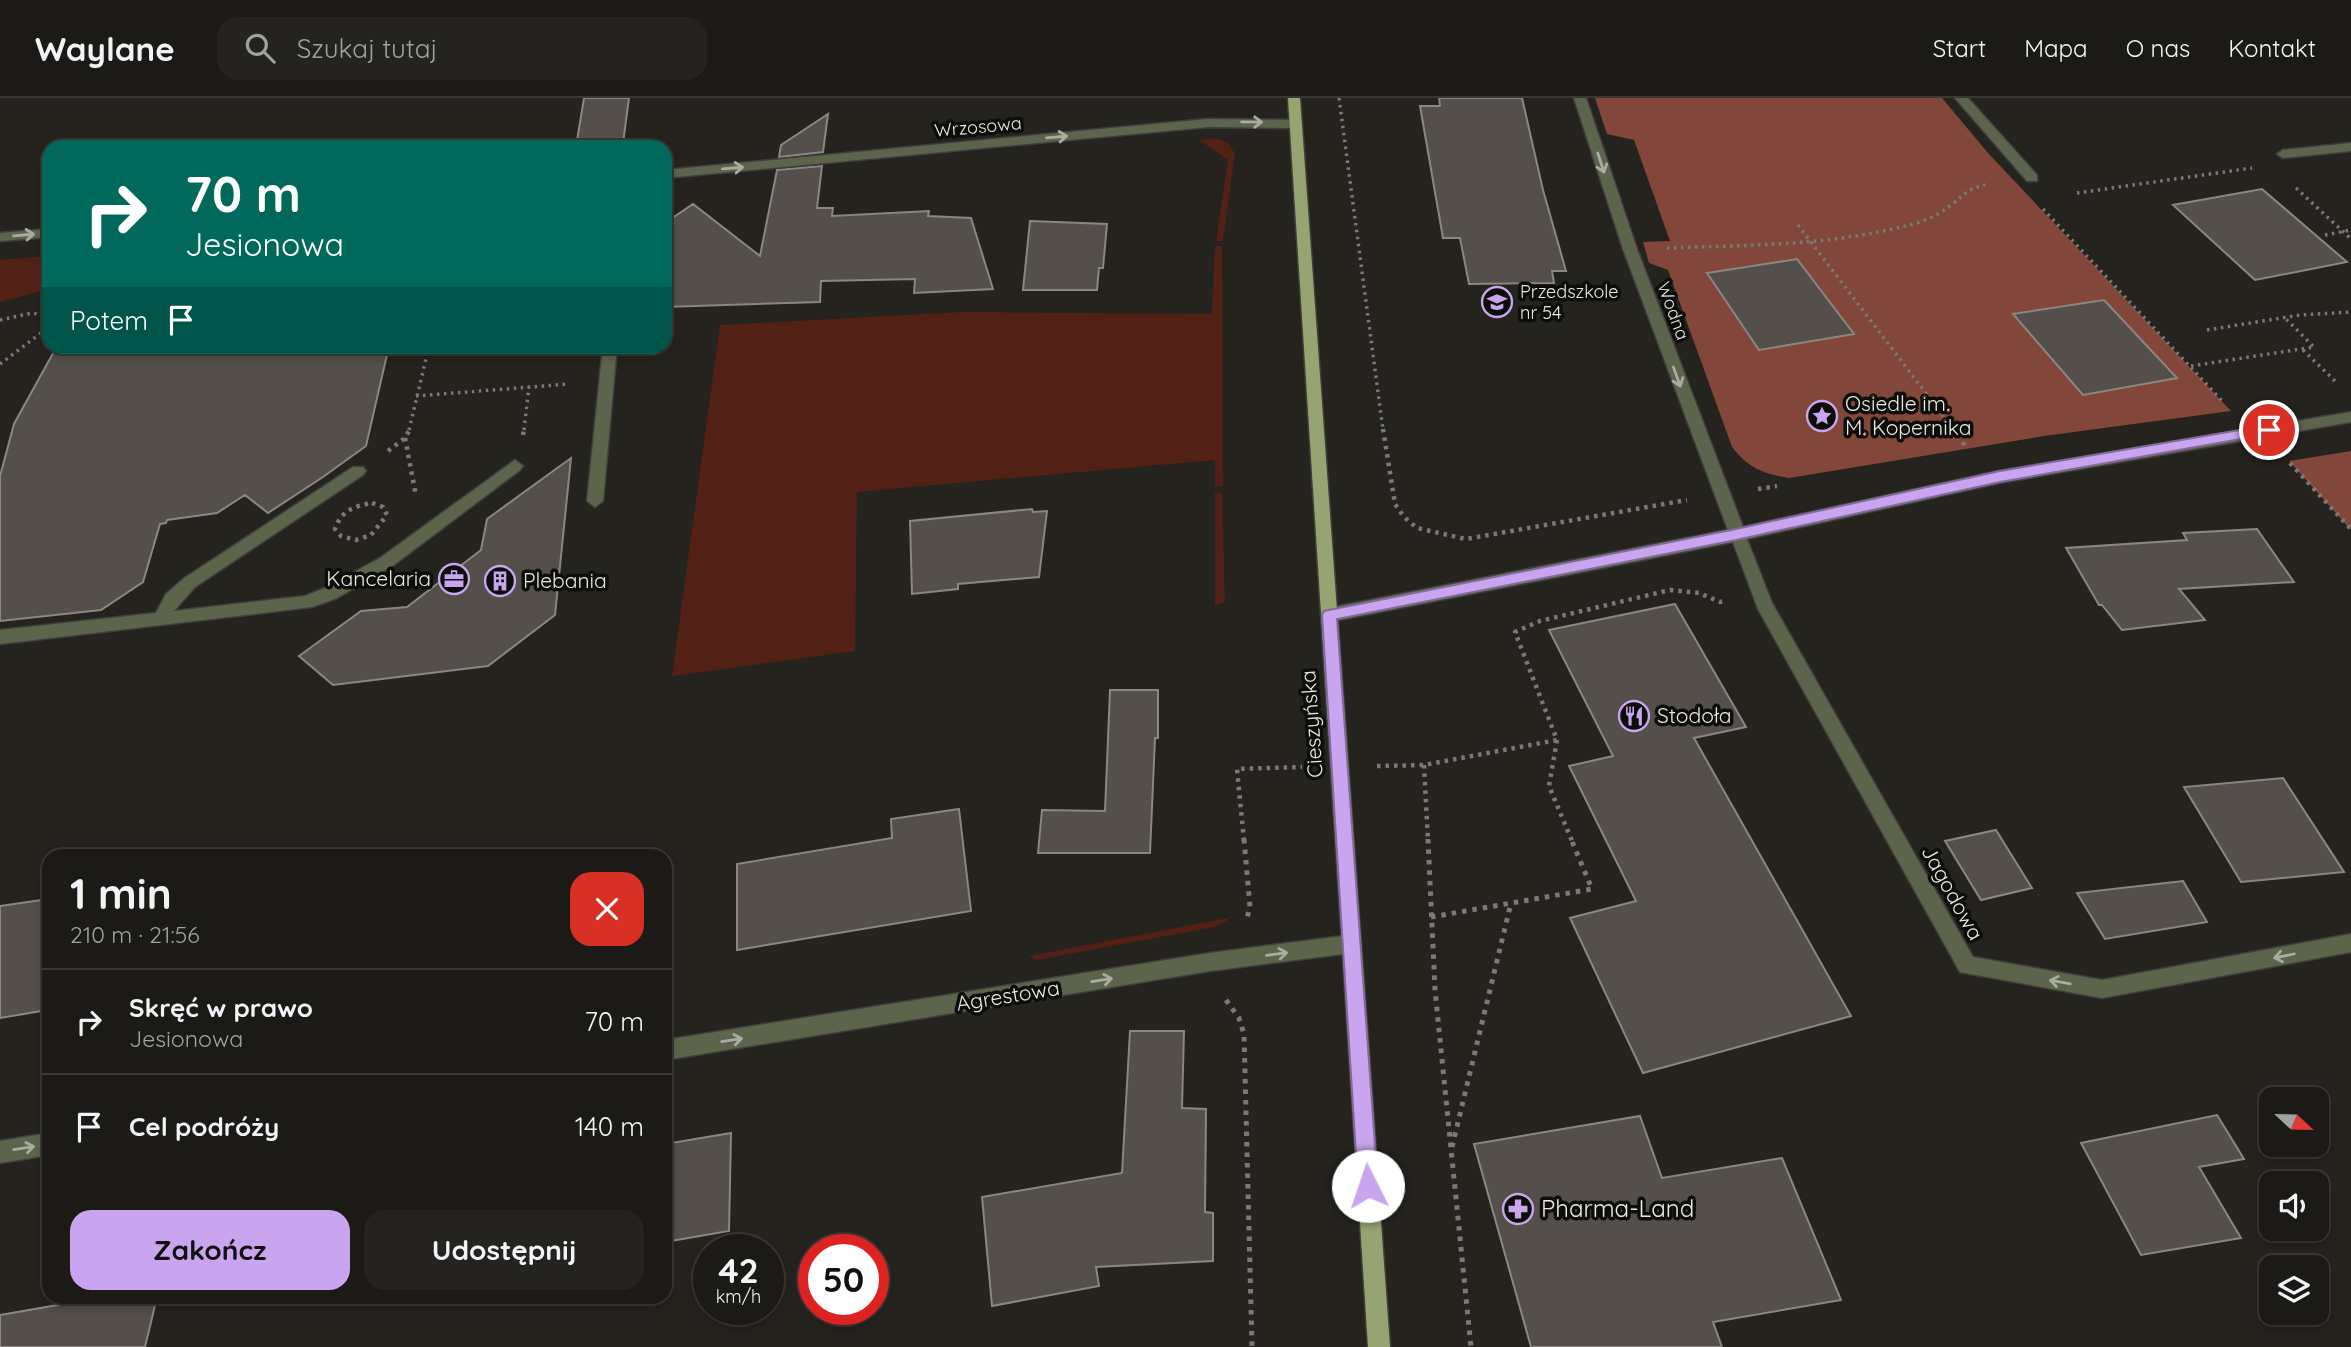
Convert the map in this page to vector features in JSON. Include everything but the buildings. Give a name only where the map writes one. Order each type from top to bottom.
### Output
[{"type":"main road","name":"Cieszyńska","points":[[1294,98],[1379,1347]]},
{"type":"street","name":"Wodna","points":[[1580,98],[1630,249],[1736,535]]},
{"type":"street","points":[[1961,98],[2032,178]]},
{"type":"street","name":"Wrzosowa","points":[[672,173],[1208,122],[1295,124]]},
{"type":"street","points":[[2283,154],[2351,147]]},
{"type":"street","points":[[0,237],[42,234]]},
{"type":"street","points":[[595,501],[609,354]]},
{"type":"street","points":[[1329,615],[1736,535],[2000,477],[2351,417]]},
{"type":"street","points":[[0,637],[306,602],[324,597],[341,589],[429,530],[515,466]]},
{"type":"street","points":[[161,618],[172,599],[189,583],[358,471]]},
{"type":"street","name":"Jagodowa","points":[[1736,535],[1758,590],[1967,965],[2102,989],[2351,943]]},
{"type":"street","name":"Agrestowa","points":[[672,1049],[1210,962],[1351,944]]},
{"type":"street","points":[[0,1152],[42,1145]]},
{"type":"path","points":[[1339,98],[1388,470]]},
{"type":"path","points":[[2077,193],[2292,164],[2283,154]]},
{"type":"path","points":[[2272,166],[2351,239]]},
{"type":"path","points":[[1630,249],[1854,237],[1937,215],[1948,208],[1963,190],[2032,178]]},
{"type":"path","points":[[2017,180],[2231,411]]},
{"type":"path","points":[[1798,225],[1974,456]]},
{"type":"path","points":[[2325,235],[2351,230]]},
{"type":"path","points":[[2207,330],[2285,318],[2351,312]]},
{"type":"path","points":[[0,320],[32,313],[42,315]]},
{"type":"path","points":[[2190,366],[2314,348],[2285,318]]},
{"type":"path","points":[[0,364],[42,332]]},
{"type":"path","points":[[2302,349],[2346,391]]},
{"type":"path","points":[[427,354],[405,438],[417,502],[429,530]]},
{"type":"path","points":[[416,396],[569,384]]},
{"type":"path","points":[[515,466],[521,454],[529,387]]},
{"type":"path","points":[[358,471],[405,438]]},
{"type":"path","points":[[2283,455],[2351,529]]},
{"type":"path","points":[[372,503],[383,507],[387,515],[384,525],[374,534],[349,540],[339,536],[335,529],[337,519],[346,511],[372,503]]},
{"type":"path","points":[[1431,916],[1592,889],[1549,786],[1557,740],[1515,632],[1540,621],[1670,590],[1699,593],[1720,602],[1758,590]]},
{"type":"path","points":[[1471,1347],[1435,990],[1424,765],[1557,740]]},
{"type":"path","points":[[1237,769],[1250,907],[1246,922]]},
{"type":"path","points":[[1451,1151],[1511,903]]},
{"type":"path","points":[[1210,962],[1213,991],[1231,1003],[1240,1018],[1244,1034],[1252,1347]]},
{"type":"shaded area","points":[[1595,98],[1942,98],[1988,153],[2231,411],[2044,436],[1789,478],[1757,469],[1732,447],[1668,270],[1649,263],[1643,242],[1670,241],[1634,140],[1607,134]]},
{"type":"shaded area","points":[[1215,138],[1227,142],[1235,153],[1223,241],[1216,241],[1228,160],[1199,140]]},
{"type":"shaded area","points":[[1215,246],[1222,246],[1223,486],[1215,487],[1215,460],[857,492],[855,651],[672,676],[720,325],[962,312],[1212,314]]},
{"type":"shaded area","points":[[42,257],[42,291],[0,302],[0,260]]},
{"type":"shaded area","points":[[2351,451],[2351,530],[2289,461]]},
{"type":"shaded area","points":[[1215,493],[1222,493],[1225,602],[1215,605]]},
{"type":"shaded area","points":[[1233,917],[1215,927],[1036,960],[1029,956]]},
{"type":"place","name":"Przedszkole nr 54","points":[[1497,302]]},
{"type":"place","name":"Osiedle im. M. Kopernika","points":[[1822,416]]},
{"type":"place","name":"Kancelaria","points":[[454,579]]},
{"type":"place","name":"Plebania","points":[[500,581]]},
{"type":"place","name":"Stodoła","points":[[1634,716]]},
{"type":"place","name":"Pharma-Land","points":[[1518,1209]]},
{"type":"route","points":[[1368,1186],[1329,615],[1736,535],[2000,477],[2269,430]]}]
